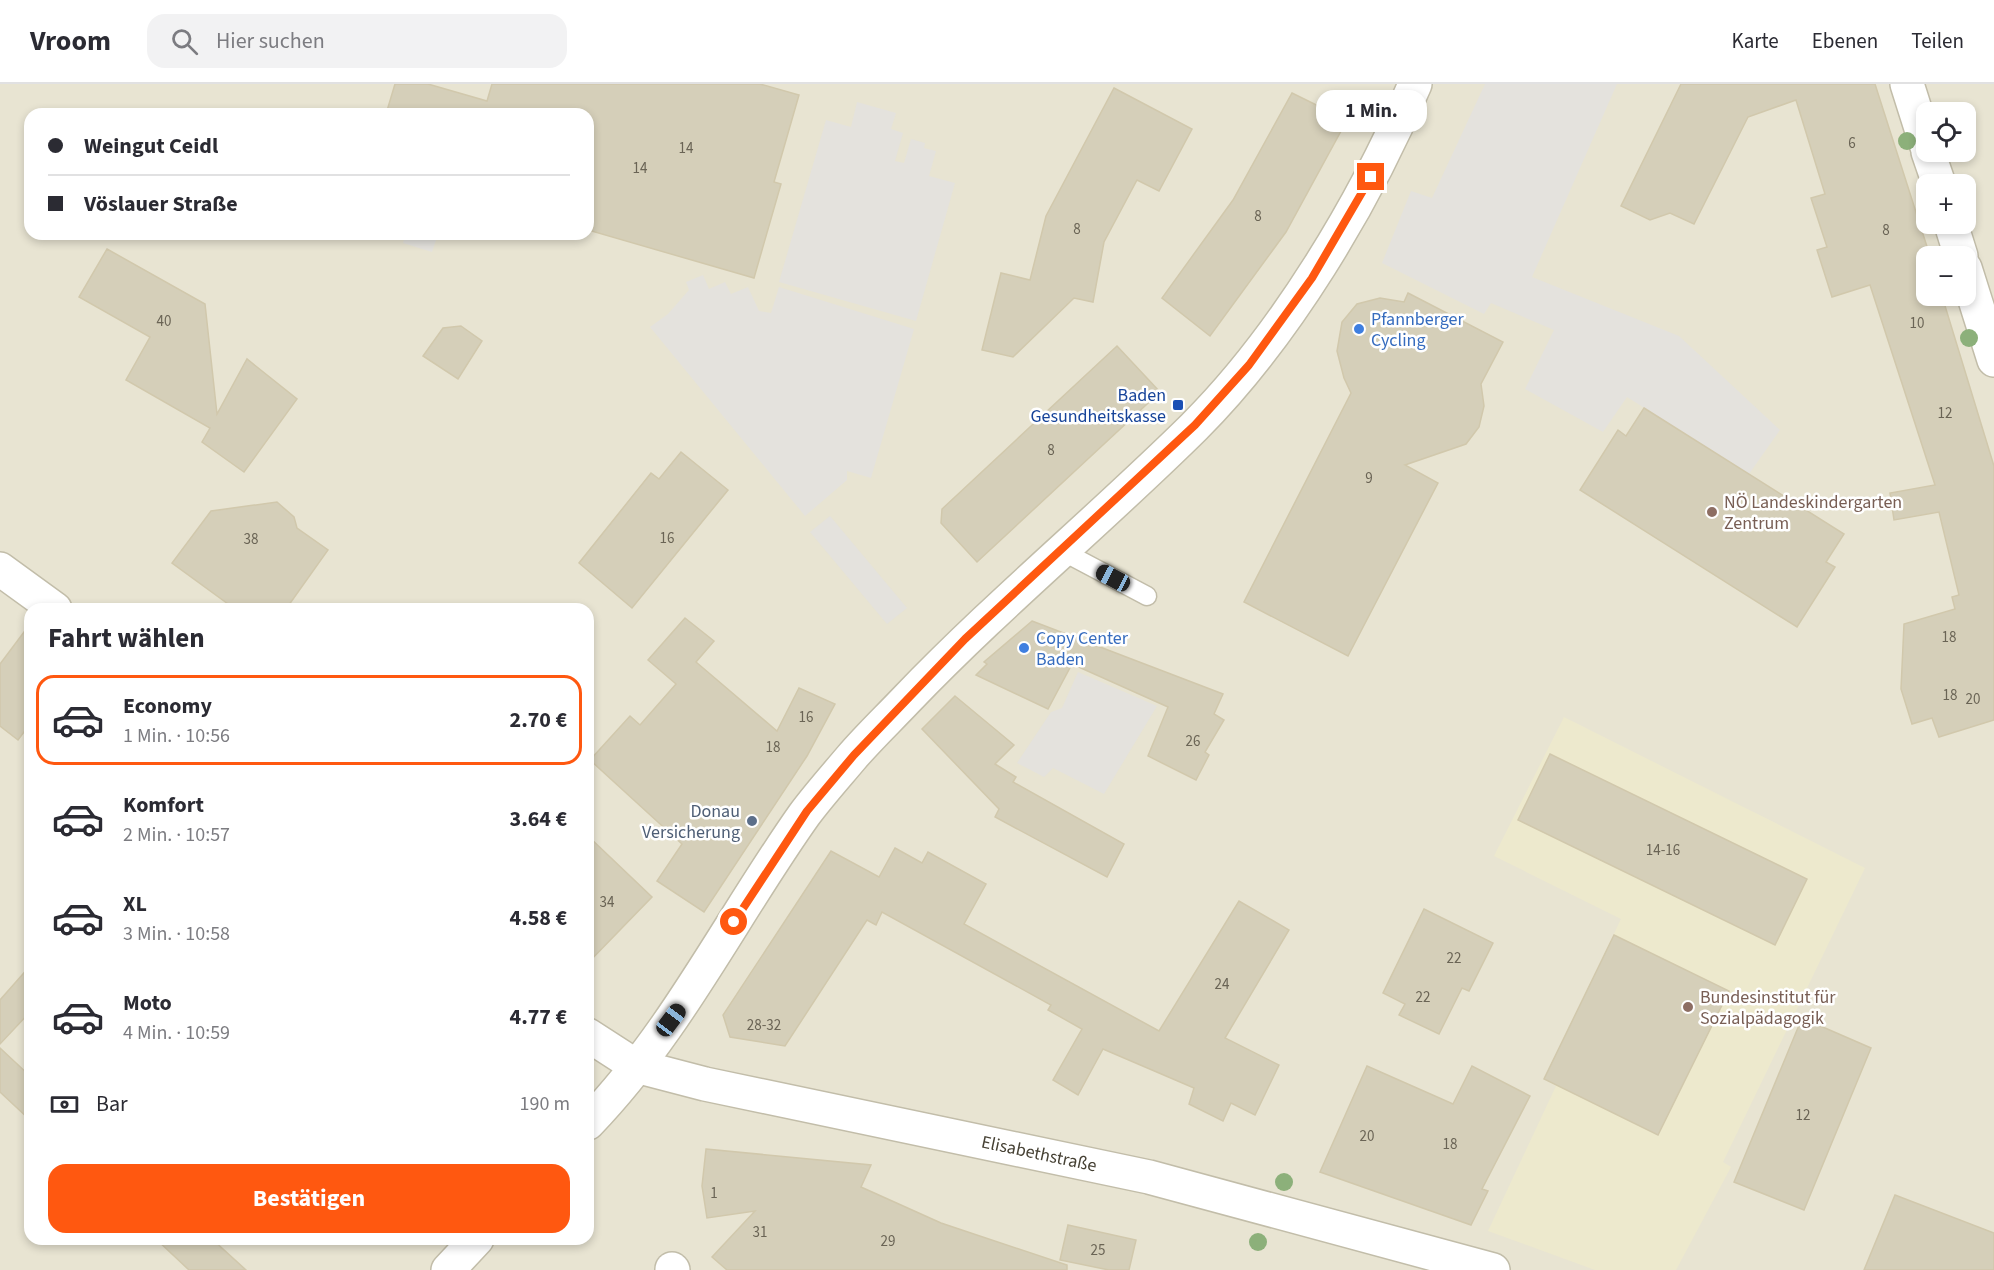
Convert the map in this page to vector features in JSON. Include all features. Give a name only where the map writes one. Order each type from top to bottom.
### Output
[{"type":"street","points":[[594,1116],[683,1005],[770,864],[807,811],[854,755],[965,639],[1195,425],[1249,365],[1312,278],[1344,224],[1379,161],[1415,84]]},
{"type":"street","points":[[1907,84],[1916,112]]},
{"type":"street","points":[[1976,303],[1994,360]]},
{"type":"street","points":[[0,569],[47,603]]},
{"type":"street","name":"Elisabethstraße","points":[[594,1039],[636,1066],[705,1084],[1149,1177],[1493,1270]]},
{"type":"street","points":[[448,1270],[471,1245]]},
{"type":"lane","points":[[1062,551],[1147,596]]},
{"type":"shaded area","points":[[0,84],[1994,84],[1994,1270],[0,1270]]},
{"type":"shaded area","points":[[1485,84],[1617,84],[1532,277],[1679,336],[1780,430],[1749,474],[1627,397],[1603,432],[1525,389],[1554,330],[1491,303],[1484,314],[1382,263],[1411,191],[1432,198]]},
{"type":"shaded area","points":[[857,102],[896,113],[891,129],[903,133],[895,161],[904,163],[911,139],[925,143],[924,148],[936,151],[929,176],[955,183],[916,321],[779,282],[826,120],[851,127]]},
{"type":"shaded area","points":[[404,240],[436,240],[432,252],[403,243]]},
{"type":"shaded area","points":[[703,275],[709,289],[725,282],[731,294],[748,287],[759,311],[771,313],[779,287],[914,329],[871,478],[847,471],[847,480],[805,516],[650,327],[668,314],[689,290],[686,282]]},
{"type":"shaded area","points":[[830,516],[907,608],[887,624],[810,532]]},
{"type":"shaded area","points":[[1078,672],[1157,706],[1104,794],[1053,768],[1044,777],[1017,763],[1051,712],[1062,708]]},
{"type":"shaded area","name":"Bundesinstitut für Sozialpädagogik","points":[[1564,717],[1865,868],[1723,1162],[1731,1167],[1676,1270],[1595,1270],[1488,1231],[1556,1086],[1544,1079],[1621,919],[1494,856]]},
{"type":"building","points":[[395,84],[428,84],[487,101],[492,84],[760,84],[799,95],[774,182],[781,184],[754,278],[594,232],[594,108],[388,108]]},
{"type":"building","points":[[1681,84],[1875,84],[1916,212],[1916,234],[1923,234],[1927,246],[1916,246],[1916,306],[1945,306],[1994,466],[1994,720],[1939,737],[1932,718],[1912,724],[1901,689],[1904,624],[1955,609],[1952,597],[1959,595],[1939,512],[1894,520],[1890,493],[1935,485],[1870,285],[1832,297],[1817,250],[1827,247],[1811,198],[1825,194],[1796,100],[1748,117],[1694,224],[1670,213],[1650,220],[1621,206]]},
{"type":"building","points":[[1114,88],[1192,129],[1159,191],[1137,180],[1104,242],[1093,302],[1074,298],[1013,357],[982,350],[1001,273],[1030,280],[1046,216]]},
{"type":"building","points":[[1292,93],[1347,120],[1286,232],[1210,336],[1162,298],[1233,200]]},
{"type":"building","points":[[107,249],[205,304],[217,414],[247,359],[297,399],[244,472],[202,442],[210,428],[126,380],[150,337],[79,297]]},
{"type":"building","points":[[1408,293],[1503,342],[1481,384],[1484,406],[1479,427],[1466,444],[1405,465],[1438,483],[1348,656],[1244,602],[1351,393],[1344,378],[1337,351],[1342,322],[1357,304],[1380,298],[1404,302]]},
{"type":"building","points":[[461,326],[482,341],[458,379],[423,356],[443,328]]},
{"type":"building","points":[[1117,346],[1160,392],[977,562],[941,523],[942,509]]},
{"type":"building","name":"NÖ Landeskindergarten Zentrum","points":[[1644,408],[1844,534],[1826,562],[1835,567],[1797,627],[1580,490],[1618,430],[1626,436]]},
{"type":"building","points":[[681,452],[728,490],[632,608],[579,563],[651,473],[659,479]]},
{"type":"building","points":[[277,502],[294,517],[297,528],[328,550],[290,603],[227,603],[172,563],[211,511]]},
{"type":"building","points":[[685,618],[714,641],[696,662],[777,731],[799,688],[835,704],[807,756],[704,912],[657,881],[682,844],[594,764],[594,756],[630,716],[640,725],[676,684],[648,660]]},
{"type":"building","points":[[1032,621],[1223,694],[1214,714],[1224,720],[1205,752],[1209,755],[1196,780],[1148,756],[1168,707],[1072,664],[1048,709],[976,675],[987,664],[984,662]]},
{"type":"building","points":[[24,632],[24,732],[18,740],[0,726],[0,664]]},
{"type":"building","points":[[955,696],[1014,745],[995,764],[1016,777],[1013,782],[1124,844],[1107,877],[995,817],[999,809],[922,729]]},
{"type":"building","points":[[1550,754],[1807,879],[1775,945],[1518,820]]},
{"type":"building","points":[[594,842],[652,897],[594,957]]},
{"type":"building","points":[[895,848],[922,863],[928,852],[986,884],[964,924],[1159,1031],[1239,901],[1289,930],[1225,1038],[1279,1065],[1255,1115],[1231,1103],[1223,1121],[1189,1104],[1194,1088],[1103,1049],[1078,1095],[1053,1080],[1082,1029],[1048,1010],[1051,1005],[882,912],[876,925],[867,920],[785,1046],[730,1037],[723,1015],[831,851],[879,877]]},
{"type":"building","points":[[1424,909],[1493,943],[1469,991],[1462,988],[1439,1034],[1399,1015],[1405,1004],[1383,993]]},
{"type":"building","points":[[1614,935],[1729,991],[1658,1135],[1544,1079]]},
{"type":"building","points":[[24,973],[24,1018],[0,1044],[0,1000]]},
{"type":"building","points":[[1802,1018],[1871,1048],[1804,1210],[1734,1182]]},
{"type":"building","points":[[0,1048],[24,1070],[24,1114],[0,1092]]},
{"type":"building","points":[[1367,1066],[1453,1104],[1472,1066],[1530,1096],[1482,1189],[1488,1191],[1471,1225],[1320,1172]]},
{"type":"building","points":[[706,1149],[871,1165],[861,1187],[941,1223],[1067,1265],[1067,1270],[727,1270],[712,1257],[755,1211],[707,1218],[702,1186]]},
{"type":"building","points":[[1895,1195],[1994,1233],[1994,1270],[1864,1270]]},
{"type":"building","points":[[1068,1225],[1136,1240],[1129,1270],[1109,1270],[1060,1260]]},
{"type":"building","points":[[162,1245],[219,1245],[246,1270],[189,1270]]},
{"type":"place","name":"Pfannberger Cycling","points":[[1359,329]]},
{"type":"place","name":"Baden Gesundheitskasse","points":[[1178,405]]},
{"type":"place","name":"NÖ Landeskindergarten Zentrum","points":[[1712,512]]},
{"type":"place","name":"Copy Center Baden","points":[[1024,648]]},
{"type":"place","name":"Donau Versicherung","points":[[752,821]]},
{"type":"place","name":"Bundesinstitut für Sozialpädagogik","points":[[1688,1007]]},
{"type":"route","points":[[734,922],[807,811],[854,755],[965,639],[1195,425],[1249,365],[1312,278],[1371,177]]}]
